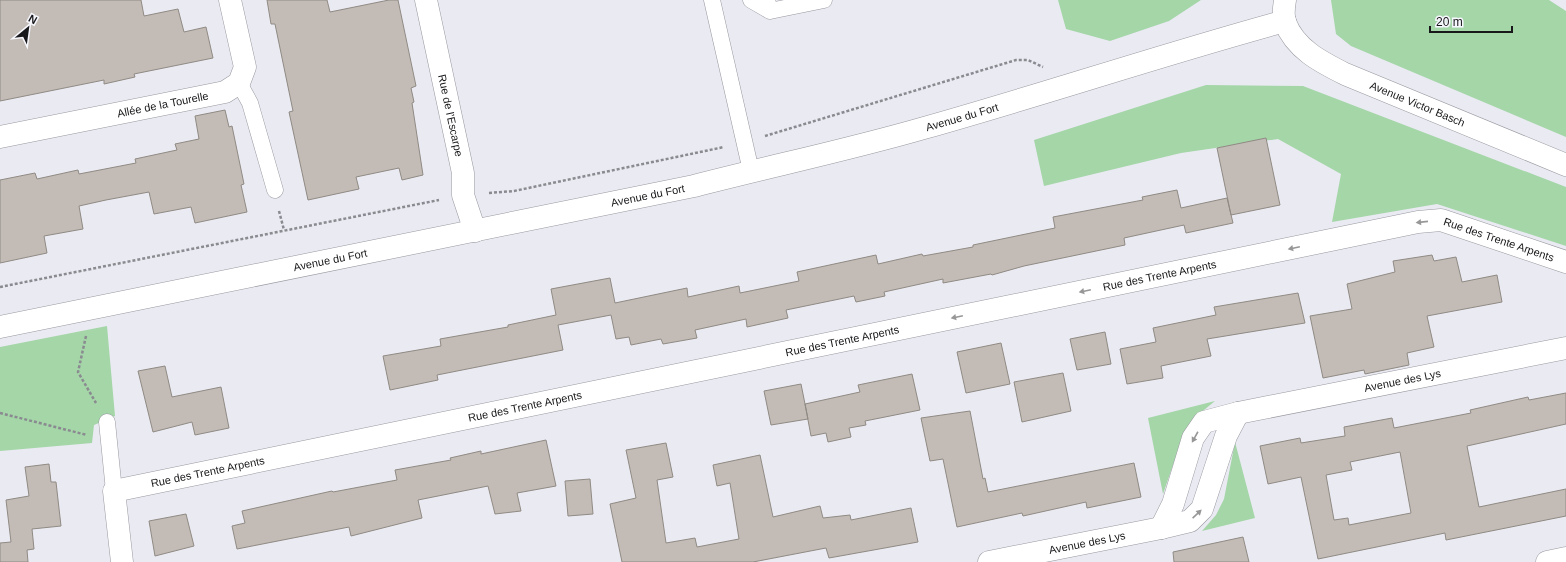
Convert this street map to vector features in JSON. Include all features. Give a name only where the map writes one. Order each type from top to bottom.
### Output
[{"type":"street","points":[[230,0],[245,68],[239,83]]},
{"type":"street","name":"Rue de l’Escarpe","points":[[426,0],[463,173],[463,195],[475,231]]},
{"type":"street","name":"Avenue du Fort","points":[[0,327],[694,186],[751,171],[779,166],[923,129],[1062,88],[1173,52],[1285,10]]},
{"type":"street","name":"Avenue Victor Basch","points":[[1285,10],[1294,38],[1308,54],[1344,74],[1566,165]]},
{"type":"street","name":"Allée de la Tourelle","points":[[0,137],[225,92],[239,83]]},
{"type":"street","name":"Rue des Trente Arpents","points":[[114,491],[1418,222],[1442,220],[1566,262]]},
{"type":"street","name":"Avenue des Lys","points":[[1161,528],[1173,504],[1193,438],[1204,422],[1238,413],[1566,348]]},
{"type":"street","name":"Avenue des Lys","points":[[989,562],[1190,521],[1202,509],[1226,436],[1238,413]]},
{"type":"street","points":[[114,491],[122,562]]},
{"type":"street","points":[[1547,562],[1566,558]]},
{"type":"lane","points":[[712,0],[751,171]]},
{"type":"lane","points":[[752,0],[769,6],[824,0]]},
{"type":"lane","points":[[239,83],[250,103],[275,190]]},
{"type":"lane","points":[[107,422],[114,491]]},
{"type":"path","points":[[0,287],[440,200]]},
{"type":"path","points":[[85,310],[88,329],[78,372],[107,422]]},
{"type":"path","points":[[0,413],[90,436],[108,439]]},
{"type":"green space","points":[[1058,0],[1201,0],[1169,21],[1110,41],[1066,29]]},
{"type":"green space","points":[[1331,0],[1549,0],[1566,11],[1566,137],[1351,46],[1336,34]]},
{"type":"green space","points":[[1206,85],[1303,86],[1566,187],[1566,246],[1437,204],[1332,222],[1341,174],[1278,139],[1181,153],[1044,186],[1034,140]]},
{"type":"green space","points":[[107,326],[115,416],[94,425],[92,443],[0,451],[0,347]]},
{"type":"green space","points":[[1215,401],[1193,419],[1183,436],[1163,494],[1148,418]]},
{"type":"green space","points":[[1235,442],[1255,518],[1202,531],[1216,515],[1224,499]]},
{"type":"building","points":[[0,0],[141,0],[144,16],[178,9],[184,32],[206,27],[213,58],[134,74],[135,77],[104,84],[104,80],[0,101]]},
{"type":"building","points":[[267,0],[327,0],[330,12],[389,0],[398,0],[416,86],[411,88],[414,102],[412,103],[423,175],[402,180],[399,168],[356,177],[359,189],[308,200],[289,112],[293,111],[275,24],[271,24]]},
{"type":"building","points":[[225,110],[229,127],[232,126],[244,184],[241,185],[247,212],[195,223],[191,207],[154,214],[149,192],[106,200],[79,206],[83,229],[44,236],[47,253],[0,263],[0,180],[35,173],[37,179],[78,170],[79,174],[136,163],[135,159],[177,150],[175,144],[199,139],[195,116]]},
{"type":"building","points":[[1266,138],[1280,205],[1231,215],[1217,148]]},
{"type":"building","points":[[1177,190],[1181,208],[1227,198],[1233,223],[1186,233],[1184,225],[1124,238],[1125,245],[1024,266],[992,275],[943,283],[943,279],[884,292],[885,296],[856,302],[854,296],[786,310],[788,318],[747,327],[746,319],[695,330],[697,338],[663,344],[661,339],[631,345],[629,337],[616,339],[611,315],[558,325],[563,350],[437,375],[438,380],[390,390],[383,356],[441,346],[440,339],[508,327],[508,325],[556,315],[551,289],[610,278],[615,303],[687,288],[688,297],[739,286],[740,293],[799,281],[797,272],[876,255],[878,264],[922,254],[923,256],[973,247],[973,245],[1055,228],[1053,217],[1143,200],[1142,197]]},
{"type":"building","points":[[1432,255],[1434,261],[1456,257],[1462,282],[1497,275],[1502,302],[1427,316],[1434,347],[1407,353],[1409,365],[1365,374],[1364,370],[1323,378],[1310,316],[1352,309],[1347,284],[1395,272],[1393,261]]},
{"type":"building","points":[[1298,293],[1305,323],[1207,339],[1211,356],[1161,366],[1163,378],[1127,384],[1120,349],[1156,342],[1153,328],[1216,315],[1214,307]]},
{"type":"building","points":[[1105,332],[1111,364],[1077,370],[1070,339]]},
{"type":"building","points":[[1001,343],[1010,384],[966,393],[957,352]]},
{"type":"building","points":[[165,366],[172,397],[221,387],[229,428],[195,435],[192,422],[153,432],[138,371]]},
{"type":"building","points":[[1063,373],[1071,411],[1022,422],[1014,382]]},
{"type":"building","points":[[912,374],[920,410],[865,421],[866,425],[849,428],[851,437],[828,442],[826,433],[811,436],[805,404],[860,392],[858,385]]},
{"type":"building","points":[[801,384],[808,419],[771,425],[764,391]]},
{"type":"building","points":[[1566,393],[1566,424],[1467,446],[1479,507],[1566,489],[1566,516],[1446,540],[1445,533],[1318,559],[1301,477],[1268,484],[1260,446],[1300,438],[1301,443],[1345,436],[1344,427],[1392,418],[1394,428],[1471,413],[1470,410],[1528,397],[1529,400]],"holes":[[[1400,452],[1411,513],[1349,525],[1348,518],[1334,520],[1326,475],[1352,470],[1350,462]]]},
{"type":"building","points":[[970,411],[983,479],[985,478],[988,492],[1134,463],[1141,497],[1087,508],[1086,502],[1023,516],[1022,513],[957,527],[943,459],[930,461],[921,418]]},
{"type":"building","points":[[546,440],[556,486],[517,493],[521,511],[495,514],[488,486],[418,500],[422,518],[351,536],[349,527],[237,549],[232,526],[245,523],[242,511],[332,491],[397,480],[395,470],[451,460],[450,458],[481,451],[481,454]]},
{"type":"building","points":[[666,443],[673,477],[657,480],[666,543],[695,538],[697,547],[739,539],[730,483],[717,486],[713,465],[760,455],[773,517],[820,506],[823,518],[850,515],[851,520],[911,508],[918,542],[829,558],[826,548],[753,562],[622,562],[610,504],[636,498],[626,450]]},
{"type":"building","points":[[49,464],[51,482],[56,482],[61,526],[32,529],[34,549],[27,550],[28,562],[0,562],[0,543],[11,542],[6,500],[29,496],[25,467]]},
{"type":"building","points":[[590,479],[593,514],[568,516],[565,481]]},
{"type":"building","points":[[186,514],[194,546],[155,556],[149,521]]},
{"type":"building","points":[[1243,537],[1249,562],[1174,562],[1173,552]]}]
